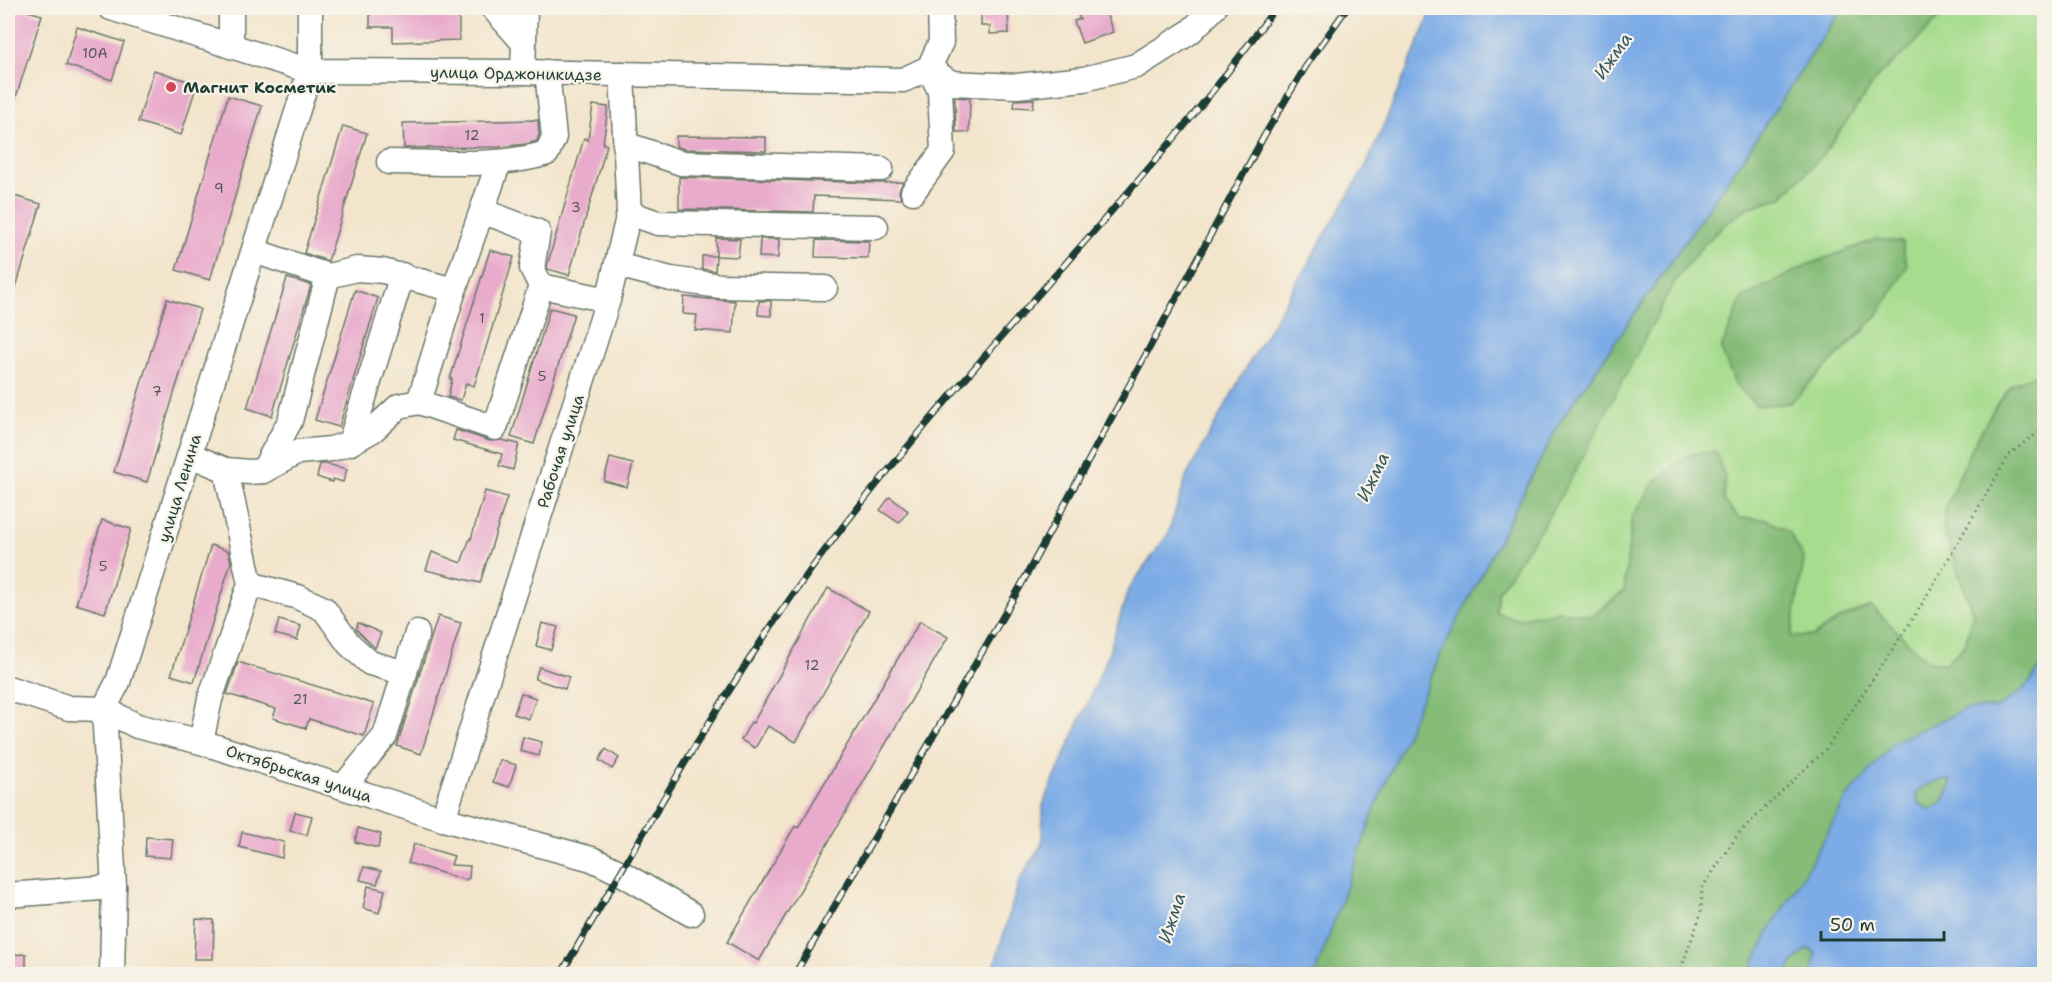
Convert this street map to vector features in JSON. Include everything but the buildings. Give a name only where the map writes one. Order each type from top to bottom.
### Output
[{"type":"street","name":"улица Орджоникидзе","points":[[111,8],[310,71],[547,72],[903,81],[929,68]]},
{"type":"street","points":[[231,8],[231,46]]},
{"type":"street","name":"улица Ленина","points":[[104,709],[118,682],[310,71],[310,8]]},
{"type":"street","points":[[493,8],[524,44]]},
{"type":"street","points":[[523,72],[525,8]]},
{"type":"street","points":[[929,68],[941,42],[940,8]]},
{"type":"street","points":[[929,68],[951,83],[1017,86],[1084,79],[1136,66],[1190,32],[1214,8]]},
{"type":"street","points":[[912,192],[943,151],[940,91],[929,68]]},
{"type":"street","points":[[388,162],[499,162],[547,153],[554,137],[547,72]]},
{"type":"street","name":"Рабочая улица","points":[[442,819],[608,300],[617,265],[629,213],[622,74]]},
{"type":"street","points":[[625,144],[681,164],[881,169]]},
{"type":"street","points":[[419,402],[454,290],[499,162]]},
{"type":"street","points":[[190,455],[226,470],[263,471],[298,452],[331,449],[350,443],[373,430],[399,406],[419,402],[495,428],[541,286],[532,267],[538,232],[482,211]]},
{"type":"street","points":[[629,213],[658,223],[876,227]]},
{"type":"street","points":[[254,251],[328,276],[357,269],[383,271],[454,290]]},
{"type":"street","points":[[617,265],[671,279],[720,286],[825,288]]},
{"type":"street","points":[[350,443],[402,275]]},
{"type":"street","points":[[263,471],[290,421],[328,276]]},
{"type":"street","points":[[541,286],[608,300]]},
{"type":"street","points":[[201,742],[210,699],[250,584],[226,470]]},
{"type":"street","points":[[250,584],[298,597],[324,609],[349,644],[370,663],[405,673]]},
{"type":"street","points":[[343,787],[385,736],[417,633]]},
{"type":"street","name":"Октябрьская улица","points":[[8,688],[69,708],[104,709],[137,726],[201,742],[442,819],[592,859],[621,873],[691,914]]},
{"type":"street","points":[[104,709],[114,887],[112,975]]},
{"type":"street","points":[[8,895],[114,887]]},
{"type":"path","points":[[1679,975],[1701,913],[1702,888],[1738,834],[1827,748],[1919,609],[2009,455],[2044,430]]},
{"type":"green space","points":[[1842,8],[1948,8],[1908,50],[1879,75],[1823,155],[1782,197],[1747,208],[1721,227],[1699,250],[1675,281],[1571,479],[1498,592],[1496,612],[1517,619],[1560,611],[1592,616],[1624,591],[1632,517],[1655,482],[1688,455],[1716,451],[1725,478],[1724,501],[1739,518],[1766,519],[1789,532],[1804,559],[1791,637],[1813,636],[1841,618],[1871,606],[1926,660],[1945,664],[1965,645],[1973,613],[1943,530],[1946,507],[1972,447],[1994,409],[2012,385],[2044,371],[2044,664],[2025,688],[1997,708],[1966,709],[1804,875],[1772,926],[1754,963],[1752,974],[1315,974],[1376,805],[1441,653],[1561,420],[1752,145]]},
{"type":"green space","points":[[1948,8],[2044,8],[2044,371],[2012,385],[1994,409],[1972,447],[1946,507],[1961,580],[1973,613],[1965,645],[1945,664],[1926,660],[1871,606],[1841,618],[1813,636],[1791,638],[1804,559],[1766,519],[1739,518],[1724,501],[1725,478],[1632,517],[1624,591],[1592,616],[1560,611],[1517,619],[1496,613],[1498,592],[1543,525],[1675,281],[1699,249],[1721,227],[1747,208],[1782,197],[1823,155],[1879,75],[1908,50]],"holes":[[[1877,239],[1865,330],[1789,403],[1743,298],[1807,265]]]},
{"type":"green space","points":[[1877,239],[1902,242],[1907,267],[1877,316],[1790,403],[1757,406],[1735,384],[1721,349],[1742,298],[1807,265]]},
{"type":"green space","points":[[1940,780],[1949,780],[1951,785],[1941,803],[1930,810],[1918,803],[1916,793],[1925,786]]},
{"type":"green space","points":[[1807,948],[1816,953],[1812,974],[1787,974],[1794,962]]},
{"type":"water","name":"Ижма","points":[[1433,8],[1842,8],[1752,145],[1561,420],[1441,653],[1376,806],[1315,974],[992,974],[1019,881],[1042,844],[1043,805],[1108,656],[1128,590],[1168,534],[1187,475],[1246,368],[1368,162]]},
{"type":"water","points":[[2044,664],[2044,974],[1812,974],[1816,953],[1807,948],[1787,974],[1752,974],[1754,963],[1772,926],[1804,875],[1846,799],[1895,741],[1966,709],[1997,708],[2025,688]],"holes":[[[1940,780],[1949,780],[1951,785],[1944,800],[1938,806],[1930,810],[1918,803],[1916,793],[1925,786]]]},
{"type":"railway","points":[[561,974],[696,744],[805,577],[931,419],[1181,130],[1275,8]]},
{"type":"railway","points":[[795,974],[1020,587],[1264,136],[1306,66],[1347,8]]},
{"type":"place","name":"Магнит Косметик","points":[[171,87]]}]
